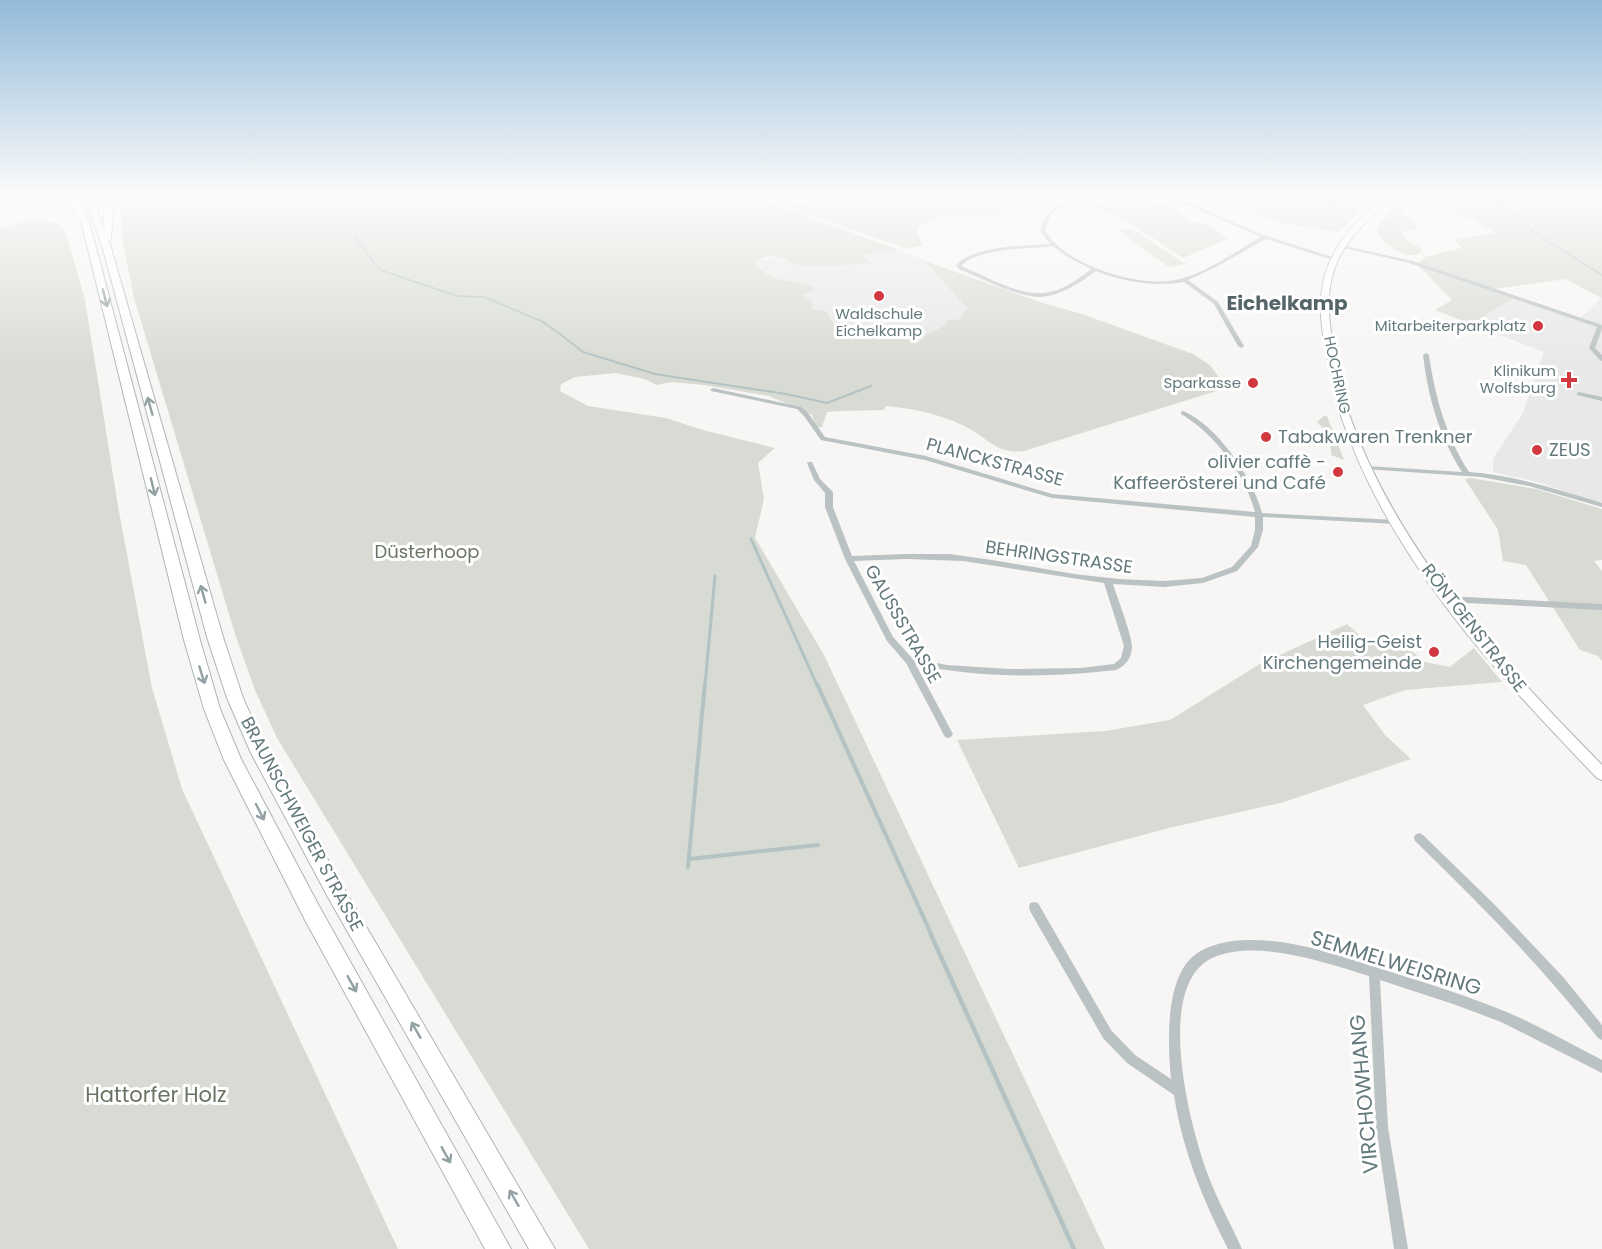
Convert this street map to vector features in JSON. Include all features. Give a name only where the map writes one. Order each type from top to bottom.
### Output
[{"type":"highway","name":"BRAUNSCHWEIGER STRASSE","points":[[93,252],[192,640],[216,719],[233,760],[312,913],[499,1249]]},
{"type":"highway","name":"BRAUNSCHWEIGER STRASSE","points":[[108,252],[215,637],[235,698],[257,748],[336,893],[543,1249]]},
{"type":"street","points":[[992,252],[965,258],[959,265],[961,268],[1034,295],[1052,293],[1088,275],[1095,269]]},
{"type":"street","points":[[1063,252],[1095,269],[1153,283],[1185,280],[1237,252]]},
{"type":"street","points":[[1314,252],[1335,259]]},
{"type":"street","name":"HOCHRING","points":[[1339,252],[1325,294],[1324,314],[1331,360],[1343,412],[1366,468]]},
{"type":"street","points":[[1368,252],[1421,265],[1601,327],[1592,348],[1602,359]]},
{"type":"street","points":[[1185,280],[1216,303],[1241,346]]},
{"type":"street","points":[[1426,355],[1429,378],[1444,428],[1466,473]]},
{"type":"street","name":"PLANCKSTRASSE","points":[[713,390],[799,408],[806,412],[813,429],[823,439],[926,458],[1052,496],[1261,515],[1396,522]]},
{"type":"street","points":[[1579,394],[1602,399]]},
{"type":"street","points":[[1183,412],[1199,420],[1213,434],[1240,471],[1261,515]]},
{"type":"street","name":"GAUSSSTRASSE","points":[[810,463],[818,480],[829,492],[829,507],[849,559],[890,639],[909,661],[948,734]]},
{"type":"street","points":[[1366,468],[1466,473],[1530,484],[1602,505]]},
{"type":"street","name":"RÖNTGENSTRASSE","points":[[1366,468],[1396,522],[1447,599],[1515,683],[1602,774]]},
{"type":"street","name":"BEHRINGSTRASSE","points":[[849,559],[915,556],[964,558],[1108,582],[1166,584],[1216,577],[1241,564],[1252,552],[1258,538],[1261,515]]},
{"type":"street","points":[[909,661],[947,668],[1009,672],[1116,668],[1125,659],[1128,646],[1108,582]]},
{"type":"street","points":[[1447,599],[1602,607]]},
{"type":"street","points":[[1419,838],[1482,900],[1582,1008],[1602,1034]]},
{"type":"street","points":[[1034,907],[1107,1034],[1131,1059],[1177,1090]]},
{"type":"street","name":"SEMMELWEISRING","points":[[1235,1249],[1213,1208],[1186,1132],[1177,1090],[1174,1024],[1183,981],[1198,959],[1225,948],[1253,945],[1323,957],[1439,993],[1521,1024],[1602,1067]]},
{"type":"street","name":"VIRCHOWHANG","points":[[1374,972],[1382,1127],[1401,1249]]},
{"type":"shaded area","name":"Waldschule Eichelkamp","points":[[871,252],[905,252],[925,261],[967,308],[961,319],[947,320],[944,326],[927,334],[919,342],[895,338],[873,327],[853,334],[835,325],[826,311],[812,309],[808,299],[803,295],[814,291],[792,282],[781,282],[774,279],[753,261],[782,256],[788,258],[791,263],[805,265],[862,257]]},
{"type":"shaded area","name":"Klinikum Wolfsburg","points":[[1602,264],[1602,504],[1534,481],[1493,472],[1493,459],[1523,413],[1544,352],[1471,324],[1515,297],[1578,320],[1601,298],[1566,279]]},
{"type":"green space","name":"Hattorfer Holz","points":[[0,252],[71,252],[85,300],[118,506],[152,688],[182,789],[398,1249],[0,1249]]},
{"type":"green space","name":"Düsterhoop","points":[[125,252],[875,252],[863,257],[868,263],[804,265],[787,261],[788,258],[770,256],[753,261],[775,278],[814,287],[814,291],[803,295],[812,302],[812,309],[826,311],[835,325],[853,334],[873,327],[895,338],[919,342],[927,334],[944,326],[947,320],[961,319],[967,308],[925,261],[1193,354],[1211,366],[1226,388],[1024,451],[998,447],[971,429],[953,421],[925,412],[896,407],[886,406],[884,410],[827,412],[822,427],[815,427],[812,415],[769,396],[704,385],[671,382],[657,385],[644,379],[616,373],[575,377],[561,384],[560,391],[588,406],[666,418],[775,448],[758,463],[764,499],[755,538],[824,655],[1105,1249],[589,1249],[277,738],[255,690],[235,634],[134,298]]},
{"type":"green space","points":[[1149,252],[1167,252],[1185,264],[1169,267]]},
{"type":"green space","points":[[1174,252],[1196,252],[1183,258]]},
{"type":"green space","points":[[1399,252],[1420,252],[1411,255]]},
{"type":"green space","points":[[1444,252],[1602,252],[1602,298],[1566,279],[1494,289],[1515,297],[1471,324],[1435,310],[1452,300],[1417,264],[1425,257]]},
{"type":"green space","points":[[1327,416],[1344,460],[1331,455],[1328,437],[1317,422]]},
{"type":"green space","points":[[1465,479],[1536,489],[1602,509],[1602,560],[1594,561],[1602,571],[1602,661],[1598,656],[1580,650],[1526,565],[1503,561],[1498,530]]},
{"type":"green space","points":[[1347,624],[1367,642],[1392,635],[1425,662],[1450,667],[1474,648],[1502,682],[1405,690],[1363,705],[1385,735],[1411,759],[1284,802],[1169,828],[1019,868],[957,740],[1105,731],[1170,720],[1258,665]]},
{"type":"waterway","points":[[366,252],[375,264]]},
{"type":"waterway","points":[[1566,252],[1602,275]]},
{"type":"waterway","points":[[377,266],[383,271],[457,296],[484,297],[546,323]]},
{"type":"waterway","points":[[542,322],[559,333]]},
{"type":"waterway","points":[[560,334],[583,352],[655,374],[786,394],[827,403],[871,386]]},
{"type":"waterway","points":[[751,539],[817,685]]},
{"type":"waterway","points":[[705,685],[715,576]]},
{"type":"waterway","points":[[701,724],[705,684]]},
{"type":"waterway","points":[[817,684],[932,936]]},
{"type":"waterway","points":[[688,867],[701,726]]},
{"type":"waterway","points":[[689,859],[818,845]]},
{"type":"waterway","points":[[931,935],[1074,1249]]},
{"type":"place","name":"Waldschule Eichelkamp","points":[[879,296]]},
{"type":"place","name":"Mitarbeiterparkplatz","points":[[1538,326]]},
{"type":"place","name":"Klinikum Wolfsburg","points":[[1569,380]]},
{"type":"place","name":"Sparkasse","points":[[1253,383]]},
{"type":"place","name":"Tabakwaren Trenkner","points":[[1266,437]]},
{"type":"place","name":"ZEUS","points":[[1537,450]]},
{"type":"place","name":"olivier caffè - Kaffeerösterei und Café","points":[[1338,472]]},
{"type":"place","name":"Heilig-Geist Kirchengemeinde","points":[[1434,652]]},
{"type":"district","name":"Eichelkamp","points":[[1287,303]]}]
